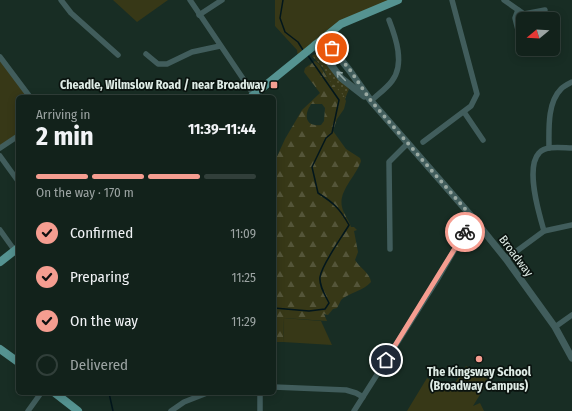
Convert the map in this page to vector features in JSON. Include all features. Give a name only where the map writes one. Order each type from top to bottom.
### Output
[{"type":"main road","points":[[254,95],[323,37],[341,24],[398,0]]},
{"type":"main road","points":[[0,262],[16,250]]},
{"type":"main road","points":[[0,348],[16,360]]},
{"type":"main road","points":[[58,395],[78,411]]},
{"type":"street","points":[[60,0],[71,13],[118,55]]},
{"type":"street","points":[[190,0],[252,95]]},
{"type":"street","points":[[199,15],[222,0]]},
{"type":"street","points":[[423,142],[471,106],[477,94],[452,0]]},
{"type":"street","points":[[504,0],[524,14],[545,10]]},
{"type":"street","points":[[371,101],[392,81],[397,69],[398,53],[394,33],[389,20]]},
{"type":"street","name":"Broadway","points":[[323,37],[350,70],[371,101],[473,218],[506,259],[555,327],[572,358]]},
{"type":"street","points":[[146,54],[158,64],[167,64],[192,52],[220,46]]},
{"type":"street","name":"Broadway","points":[[312,46],[341,78],[371,101]]},
{"type":"street","points":[[0,57],[28,95]]},
{"type":"street","points":[[549,148],[549,124],[552,105],[557,94],[562,88],[572,82]]},
{"type":"street","points":[[464,112],[483,140]]},
{"type":"street","points":[[0,148],[16,137]]},
{"type":"street","points":[[390,249],[389,162],[408,143]]},
{"type":"street","points":[[544,231],[536,205],[533,180],[534,162],[539,153],[549,148],[572,148]]},
{"type":"street","points":[[0,156],[16,178]]},
{"type":"street","points":[[354,411],[437,280],[473,218]]},
{"type":"street","points":[[506,259],[544,231],[572,225]]},
{"type":"street","points":[[0,230],[16,250]]},
{"type":"street","points":[[555,327],[572,315]]},
{"type":"street","points":[[276,387],[350,390],[363,397]]},
{"type":"street","points":[[28,411],[40,395]]},
{"type":"street","points":[[171,411],[184,402],[201,395]]},
{"type":"street","points":[[260,395],[260,411]]},
{"type":"green space","points":[[113,0],[168,0],[137,22]]},
{"type":"green space","points":[[275,0],[398,0],[341,24],[298,59],[297,50],[275,26]]},
{"type":"green space","points":[[315,54],[319,55],[349,89],[345,99],[328,79],[323,68],[312,56]]},
{"type":"green space","points":[[0,59],[26,95],[16,95],[16,135],[0,147]]},
{"type":"green space","points":[[315,61],[319,64],[328,79],[344,96],[346,101],[344,109],[337,119],[333,131],[346,149],[360,158],[361,161],[345,189],[342,207],[351,227],[354,227],[357,230],[354,231],[358,252],[355,260],[367,273],[371,282],[342,299],[337,308],[333,309],[328,315],[324,314],[327,321],[284,318],[283,342],[276,342],[276,159],[285,139],[302,110],[320,93],[304,72],[305,68]],"holes":[[[311,104],[322,104],[325,108],[324,121],[321,125],[312,124],[307,120],[307,113]]]},
{"type":"green space","points":[[284,318],[321,321],[332,345],[283,342]]},
{"type":"green space","points":[[466,366],[489,380],[473,406],[480,403],[484,411],[407,411],[427,378],[449,392]]},
{"type":"waterway","points":[[283,0],[280,18],[285,32],[298,42],[303,50]]},
{"type":"waterway","points":[[276,308],[309,311],[325,309],[329,303],[320,284],[320,277],[328,258],[349,225],[336,207],[318,193],[312,167],[326,138],[332,133],[339,100],[307,54]]},
{"type":"waterway","points":[[109,395],[113,411]]},
{"type":"way so far","points":[[332,48],[350,70],[371,101],[473,218],[465,232]]},
{"type":"place","name":"Cheadle, Wilmslow Road / near Broadway","points":[[274,85]]},
{"type":"place","name":"The Kingsway School (Broadway Campus)","points":[[479,359]]},
{"type":"route","points":[[386,360],[437,280],[465,232]]}]
